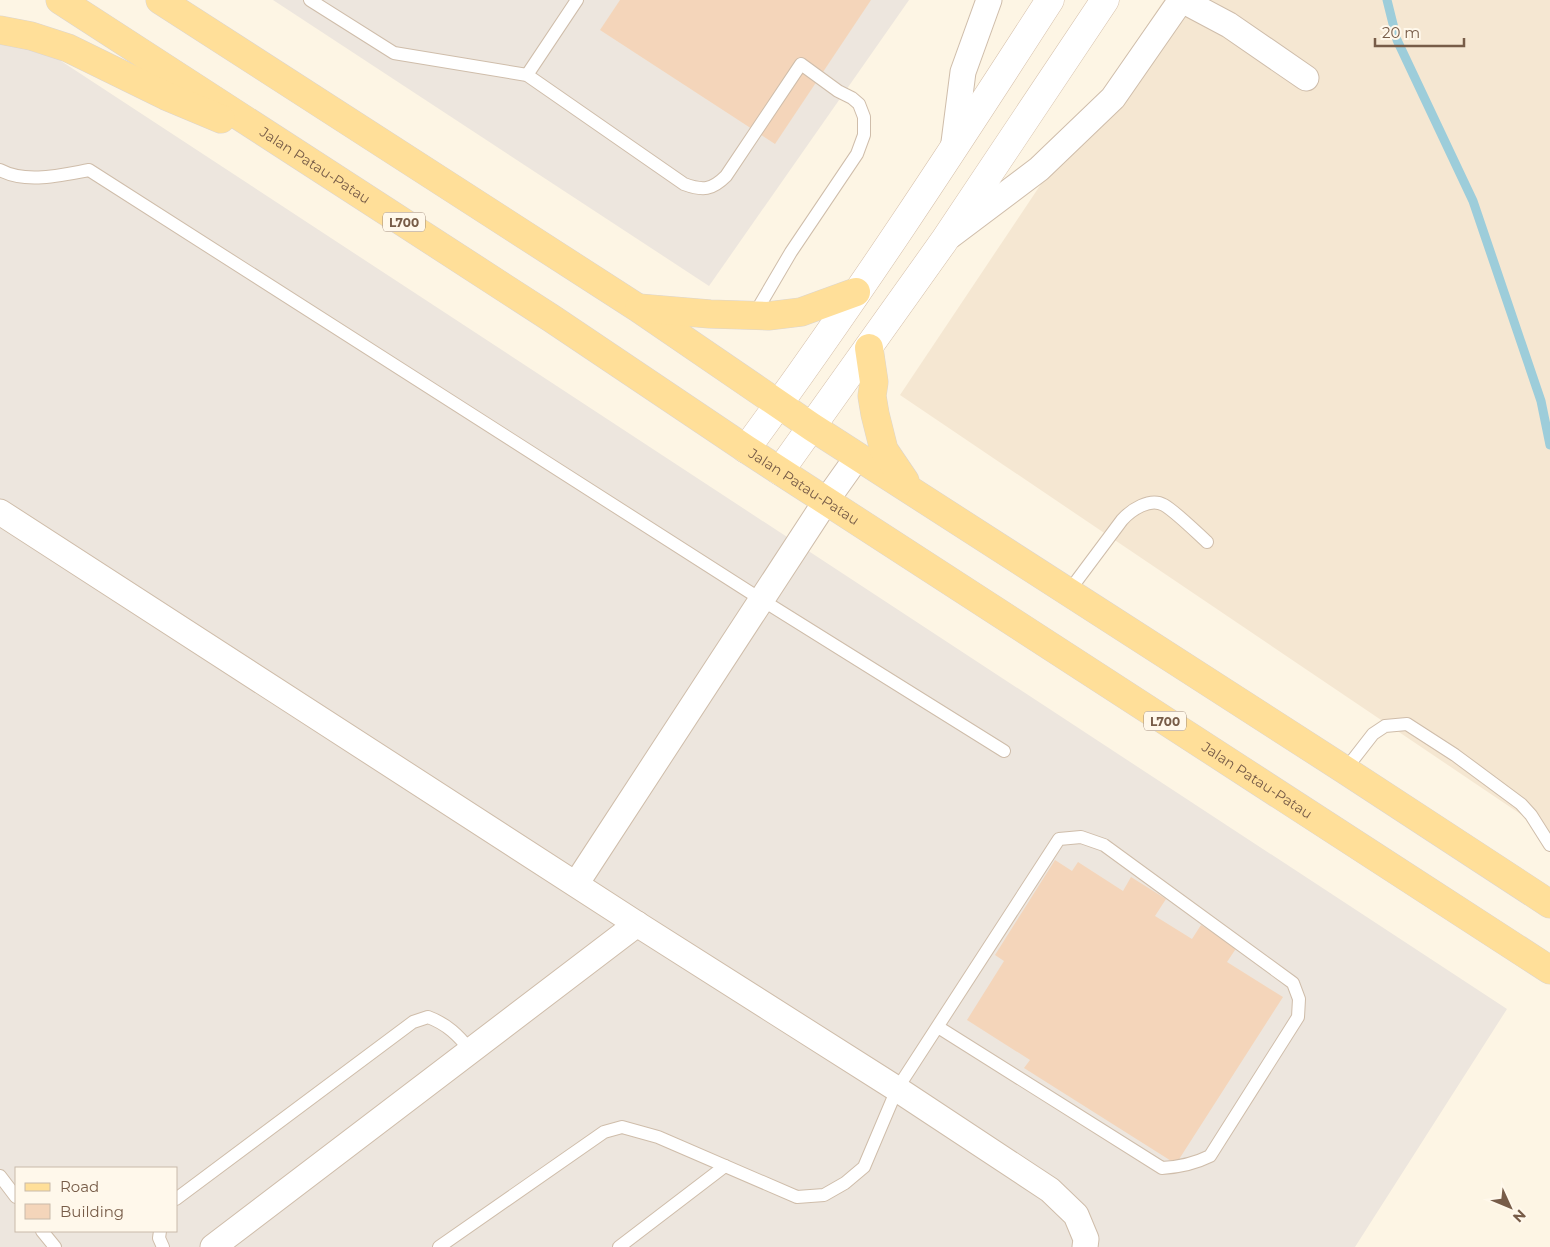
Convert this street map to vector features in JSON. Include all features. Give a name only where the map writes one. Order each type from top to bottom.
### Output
[{"type":"main road","name":"Jalan Patau-Patau","points":[[60,0],[552,318],[746,449],[1550,970]]},
{"type":"main road","points":[[160,0],[638,308],[812,427],[1346,770],[1550,904]]},
{"type":"main road","points":[[0,30],[30,36],[68,48],[166,96],[289,148]]},
{"type":"main road","points":[[638,308],[754,316],[801,312],[856,292]]},
{"type":"main road","points":[[869,348],[874,382],[872,396],[884,450],[910,489]]},
{"type":"street","points":[[953,150],[963,72],[989,0]]},
{"type":"street","points":[[746,449],[779,404],[953,150],[1050,0]]},
{"type":"street","points":[[780,471],[944,241],[1105,0]]},
{"type":"street","points":[[944,241],[1038,169],[1113,98],[1182,0],[1229,25],[1306,78]]},
{"type":"street","points":[[576,884],[826,501],[858,456]]},
{"type":"street","points":[[0,512],[637,924],[898,1089],[1050,1190],[1076,1215],[1086,1239],[1085,1247]]},
{"type":"street","points":[[213,1247],[637,924]]},
{"type":"lane","points":[[310,0],[394,53],[527,76],[684,184],[695,188],[706,188],[717,184],[726,176],[801,64],[838,91],[852,98],[859,104],[864,118],[864,135],[857,154],[791,252],[754,316]]},
{"type":"lane","points":[[527,76],[577,0]]},
{"type":"lane","points":[[0,170],[11,176],[54,177],[89,170],[762,600],[1004,751]]},
{"type":"lane","points":[[1069,591],[1129,512],[1151,502],[1163,504],[1207,542]]},
{"type":"lane","points":[[1346,770],[1372,734],[1385,726],[1406,724],[1455,755],[1521,804],[1531,815],[1550,845]]},
{"type":"lane","points":[[438,1247],[604,1132],[622,1127],[658,1137],[797,1198],[824,1194],[846,1183],[864,1167],[898,1089],[1059,839],[1082,837],[1104,846],[1293,983],[1299,999],[1298,1017],[1210,1156],[1195,1163],[1178,1167],[1162,1168],[938,1027]]},
{"type":"lane","points":[[178,1198],[413,1022],[428,1017],[442,1022],[459,1037],[470,1051]]},
{"type":"lane","points":[[619,1247],[725,1166]]},
{"type":"lane","points":[[0,1176],[15,1196]]},
{"type":"lane","points":[[43,1232],[55,1247]]},
{"type":"lane","points":[[160,1232],[163,1247]]},
{"type":"shaded area","points":[[273,0],[909,0],[709,286]]},
{"type":"shaded area","points":[[1164,0],[1550,0],[1550,834],[900,395]]},
{"type":"shaded area","points":[[0,21],[1507,1009],[1355,1247],[0,1247]]},
{"type":"building","points":[[620,0],[871,0],[775,144],[600,30]]},
{"type":"building","points":[[1055,860],[1072,871],[1078,862],[1123,891],[1131,877],[1166,899],[1155,916],[1192,939],[1201,925],[1237,947],[1227,962],[1283,997],[1176,1164],[1024,1068],[1030,1060],[967,1020],[1004,961],[995,955]]},
{"type":"waterway","points":[[1387,0],[1397,40],[1473,201],[1541,401],[1550,445]]}]
